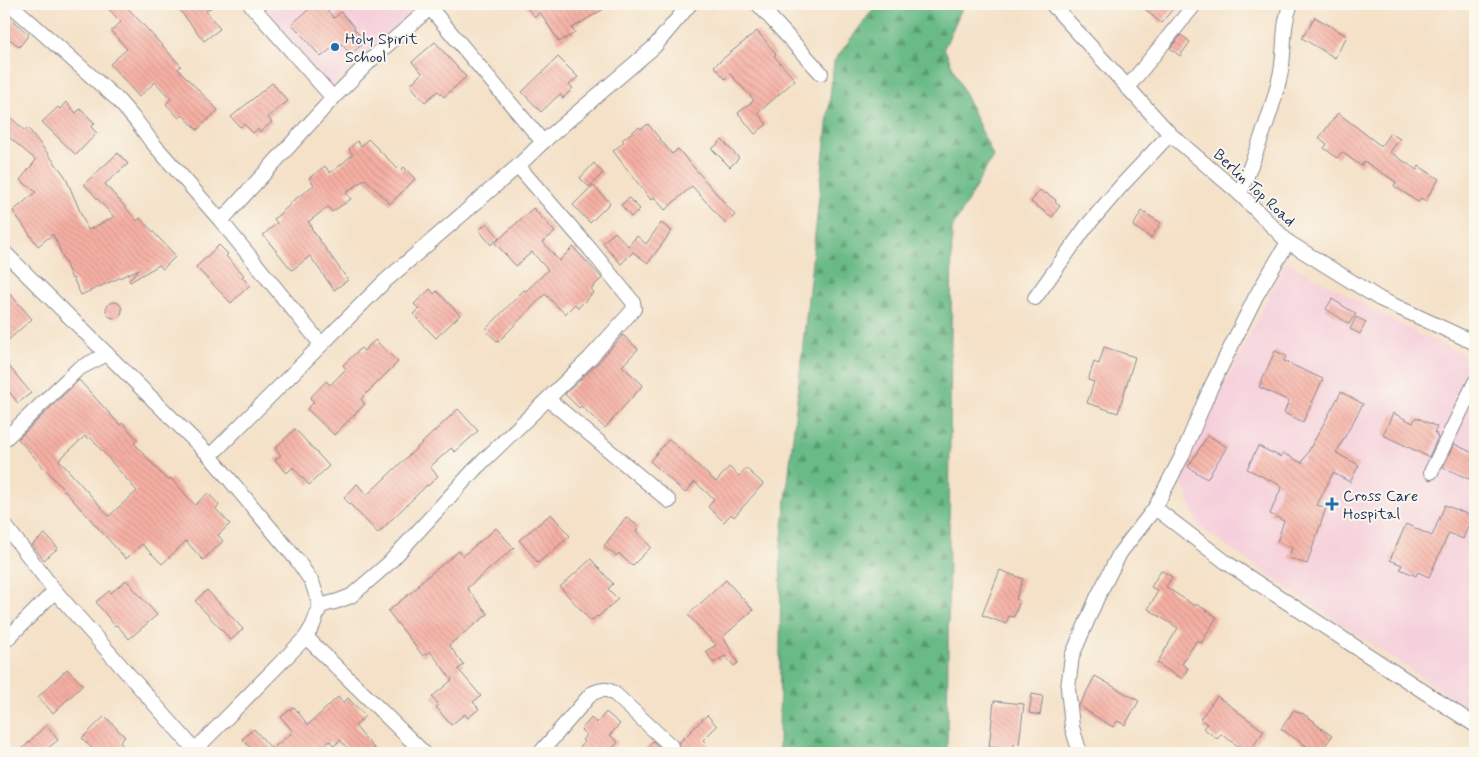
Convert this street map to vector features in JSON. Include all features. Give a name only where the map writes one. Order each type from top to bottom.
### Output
[{"type":"street","points":[[10,4],[117,99],[322,344]]},
{"type":"street","points":[[250,4],[334,98]]},
{"type":"street","points":[[210,456],[384,282],[654,47],[690,4]]},
{"type":"street","points":[[758,4],[822,73]]},
{"type":"street","name":"Berlin Top Road","points":[[1052,4],[1170,134],[1240,194],[1288,242],[1380,299],[1475,343]]},
{"type":"street","points":[[1127,88],[1195,4]]},
{"type":"street","points":[[1240,194],[1281,75],[1284,30],[1291,4]]},
{"type":"street","points":[[221,221],[334,98],[430,6],[544,142]]},
{"type":"street","points":[[1035,298],[1086,227],[1170,134]]},
{"type":"street","points":[[320,606],[351,596],[389,563],[474,469],[590,358],[634,310],[633,302],[596,256],[518,166]]},
{"type":"street","points":[[1080,753],[1072,728],[1068,688],[1072,656],[1096,598],[1120,553],[1155,508],[1182,456],[1210,389],[1252,305],[1288,242]]},
{"type":"street","points":[[4,252],[210,456],[297,560],[312,582],[320,606],[306,637],[194,752],[55,591],[4,524]]},
{"type":"street","points":[[4,440],[78,369],[107,354]]},
{"type":"street","points":[[1432,472],[1475,382]]},
{"type":"street","points":[[548,398],[669,502]]},
{"type":"street","points":[[1155,508],[1227,564],[1475,724]]},
{"type":"street","points":[[4,642],[55,591]]},
{"type":"street","points":[[306,637],[415,753]]},
{"type":"street","points":[[306,637],[424,753]]},
{"type":"street","points":[[540,753],[591,694],[599,690],[608,689],[671,746]]},
{"type":"shaded area","name":"Holy Spirit School","points":[[263,4],[418,4],[330,89]]},
{"type":"shaded area","name":"Cross Care Hospital","points":[[1286,261],[1412,331],[1475,359],[1475,713],[1198,526],[1182,482],[1205,424]]},
{"type":"green space","points":[[877,4],[964,4],[944,48],[993,156],[952,229],[947,753],[779,753],[781,546],[834,61]]},
{"type":"building","points":[[104,4],[124,4],[181,66],[178,69],[218,110],[197,130],[183,115],[179,118],[166,104],[171,99],[155,82],[139,97],[110,64],[127,49],[111,31],[121,22]]},
{"type":"building","points":[[175,4],[216,4],[206,11],[220,29],[204,41]]},
{"type":"building","points":[[315,4],[322,4],[334,18],[341,12],[366,41],[351,54],[339,42],[321,57],[292,24]]},
{"type":"building","points":[[523,4],[612,4],[572,28],[575,33],[559,42],[540,12],[535,17]]},
{"type":"building","points":[[1139,4],[1177,4],[1161,23]]},
{"type":"building","points":[[9,17],[29,35],[19,47],[4,34],[4,23]]},
{"type":"building","points":[[1315,17],[1347,36],[1335,58],[1302,38]]},
{"type":"building","points":[[757,31],[776,54],[774,56],[795,80],[758,113],[767,124],[755,134],[738,113],[754,100],[730,74],[725,79],[714,66]]},
{"type":"building","points":[[1181,35],[1190,42],[1180,56],[1170,48]]},
{"type":"building","points":[[435,42],[466,77],[444,97],[438,91],[425,102],[410,85],[422,73],[412,62]]},
{"type":"building","points":[[558,57],[578,77],[569,85],[573,88],[563,98],[560,94],[541,112],[522,92]]},
{"type":"building","points":[[272,83],[288,101],[268,117],[272,122],[260,132],[258,129],[253,133],[244,124],[240,127],[231,117]]},
{"type":"building","points":[[66,102],[76,113],[80,109],[95,123],[91,127],[97,133],[76,155],[42,122],[58,107],[60,109]]},
{"type":"building","points":[[4,111],[25,131],[28,128],[65,176],[88,230],[114,217],[84,184],[118,153],[128,164],[105,184],[137,221],[140,218],[176,256],[163,269],[159,265],[130,282],[129,280],[139,269],[81,295],[72,279],[53,234],[38,246],[13,211],[36,192],[20,180],[36,160],[4,133]]},
{"type":"building","points":[[1338,113],[1381,146],[1390,133],[1400,139],[1390,152],[1417,170],[1419,166],[1439,179],[1425,201],[1421,198],[1418,202],[1394,186],[1396,182],[1364,161],[1361,166],[1342,152],[1337,158],[1324,148],[1327,144],[1319,138]]},
{"type":"building","points":[[648,124],[672,154],[678,149],[735,215],[726,224],[692,186],[665,210],[654,197],[651,200],[613,151],[624,142],[622,140],[639,127],[641,129]]},
{"type":"building","points":[[368,139],[400,171],[404,167],[415,179],[390,204],[365,179],[346,193],[351,199],[332,212],[328,207],[308,222],[348,280],[334,290],[310,256],[292,270],[263,235],[277,223],[274,219],[290,203],[314,185],[309,178],[325,166],[330,173],[353,154],[349,149],[357,141],[361,146]]},
{"type":"building","points":[[722,140],[739,158],[730,167],[712,149]]},
{"type":"building","points":[[594,163],[603,173],[589,187],[580,178]]},
{"type":"building","points":[[593,185],[610,203],[590,223],[573,205]]},
{"type":"building","points":[[1040,190],[1056,200],[1055,202],[1060,206],[1052,217],[1031,202]]},
{"type":"building","points":[[629,198],[640,209],[631,217],[621,205]]},
{"type":"building","points":[[533,208],[555,232],[543,242],[559,261],[573,247],[602,278],[591,289],[594,292],[578,308],[575,304],[565,314],[545,294],[498,342],[485,330],[524,290],[526,291],[548,270],[532,252],[516,266],[495,243]]},
{"type":"building","points":[[1142,211],[1161,223],[1151,238],[1133,226]]},
{"type":"building","points":[[487,223],[499,237],[491,245],[479,230]]},
{"type":"building","points":[[661,223],[672,231],[648,263],[633,252],[621,264],[602,243],[615,232],[628,246],[637,236],[646,244]]},
{"type":"building","points":[[219,245],[228,254],[226,256],[244,275],[242,277],[250,285],[231,303],[196,267]]},
{"type":"building","points":[[4,287],[32,319],[4,344]]},
{"type":"building","points":[[430,289],[434,294],[437,291],[460,315],[436,338],[413,314],[419,309],[414,304]]},
{"type":"building","points":[[1332,299],[1356,314],[1349,324],[1326,309]]},
{"type":"building","points":[[114,302],[122,310],[114,318],[106,310]]},
{"type":"building","points":[[1356,317],[1366,322],[1360,334],[1350,329]]},
{"type":"building","points":[[623,335],[638,349],[622,366],[643,385],[605,428],[581,406],[579,408],[565,394],[597,364]]},
{"type":"building","points":[[375,340],[398,362],[361,399],[365,404],[334,435],[307,409],[314,402],[310,398],[326,381],[330,385],[346,369],[343,365],[361,348],[364,351]]},
{"type":"building","points":[[1104,347],[1135,357],[1118,413],[1087,403],[1094,382],[1088,380],[1094,362],[1099,364]]},
{"type":"building","points":[[1275,351],[1286,356],[1284,361],[1323,379],[1303,422],[1284,413],[1289,401],[1259,387]]},
{"type":"building","points":[[4,360],[31,393],[18,403],[4,385]]},
{"type":"building","points":[[79,380],[120,425],[123,423],[138,440],[134,443],[168,481],[171,478],[195,505],[208,493],[219,505],[216,509],[230,524],[218,535],[223,541],[203,560],[186,541],[162,564],[142,544],[126,559],[18,439]],"holes":[[[85,436],[88,439],[90,437],[137,491],[109,516],[59,460]]]},
{"type":"building","points":[[1341,392],[1363,404],[1336,453],[1359,465],[1350,482],[1333,473],[1317,505],[1326,508],[1307,564],[1289,558],[1292,548],[1277,542],[1284,521],[1270,514],[1282,486],[1247,469],[1258,446],[1281,457],[1283,453],[1302,463]]},
{"type":"building","points":[[458,409],[478,431],[455,452],[451,448],[430,467],[438,476],[378,533],[344,498],[357,484],[367,495]]},
{"type":"building","points":[[1393,413],[1413,423],[1416,417],[1437,427],[1434,433],[1438,437],[1429,457],[1383,435]]},
{"type":"building","points":[[295,429],[329,466],[309,485],[293,467],[287,473],[275,460],[281,455],[275,448]]},
{"type":"building","points":[[1208,435],[1227,447],[1207,479],[1188,467]]},
{"type":"building","points":[[669,439],[716,482],[729,467],[739,476],[746,468],[763,484],[734,517],[731,514],[724,522],[708,507],[714,499],[695,482],[685,493],[650,461]]},
{"type":"building","points":[[1454,444],[1475,454],[1475,482],[1443,467]]},
{"type":"building","points":[[1445,505],[1472,516],[1463,539],[1449,533],[1429,577],[1418,572],[1416,576],[1400,569],[1402,565],[1390,560],[1406,524],[1432,536]]},
{"type":"building","points":[[551,514],[570,536],[538,563],[519,540]]},
{"type":"building","points":[[626,517],[639,527],[636,531],[651,547],[632,566],[619,553],[616,556],[604,546]]},
{"type":"building","points":[[496,528],[514,548],[467,588],[488,614],[449,645],[464,665],[458,669],[481,696],[473,702],[479,709],[468,718],[465,714],[451,725],[436,707],[439,705],[432,697],[452,680],[430,651],[423,656],[388,611],[459,551],[463,556]]},
{"type":"building","points":[[45,534],[58,548],[44,560],[32,545]]},
{"type":"building","points":[[591,559],[613,584],[608,589],[618,599],[591,621],[560,587]]},
{"type":"building","points":[[1000,570],[1023,579],[1016,599],[1020,601],[1014,617],[1009,616],[1006,624],[982,615]]},
{"type":"building","points":[[1161,570],[1172,577],[1166,587],[1195,606],[1196,604],[1217,617],[1201,643],[1197,640],[1182,664],[1188,668],[1182,679],[1157,663],[1178,628],[1148,609],[1158,591],[1151,587]]},
{"type":"building","points":[[126,580],[157,615],[129,639],[117,625],[115,626],[96,602],[109,591],[111,593]]},
{"type":"building","points":[[726,580],[753,610],[723,637],[738,663],[734,666],[725,656],[713,663],[706,651],[716,645],[688,615]]},
{"type":"building","points":[[207,590],[243,629],[231,640],[195,601]]},
{"type":"building","points":[[67,669],[83,685],[53,713],[38,697]]},
{"type":"building","points":[[1095,676],[1139,701],[1125,725],[1117,721],[1113,727],[1079,706]]},
{"type":"building","points":[[1032,694],[1043,696],[1040,715],[1029,713]]},
{"type":"building","points":[[1217,696],[1264,731],[1248,753],[1221,734],[1217,739],[1203,728],[1207,724],[1200,719]]},
{"type":"building","points":[[338,697],[343,703],[348,698],[365,716],[355,726],[378,753],[352,753],[340,740],[334,746],[330,741],[315,753],[255,753],[242,739],[254,729],[272,749],[293,732],[281,717],[294,707],[308,725]]},
{"type":"building","points":[[994,701],[1024,704],[1019,744],[1014,743],[1014,750],[989,747]]},
{"type":"building","points":[[1294,710],[1302,713],[1332,736],[1320,753],[1317,753],[1281,729]]},
{"type":"building","points":[[606,712],[620,724],[610,735],[618,742],[609,753],[575,753],[587,735],[581,730],[591,718],[597,723]]},
{"type":"building","points":[[707,715],[717,726],[703,740],[716,753],[675,753],[679,748],[679,743]]},
{"type":"building","points":[[105,716],[125,737],[120,742],[123,746],[116,753],[96,753],[82,738]]},
{"type":"building","points":[[46,725],[58,740],[42,753],[18,753]]},
{"type":"building","points":[[653,741],[665,752],[666,753],[642,753]]},
{"type":"place","name":"Holy Spirit School","points":[[335,47]]},
{"type":"place","name":"Cross Care Hospital","points":[[1332,504]]}]
